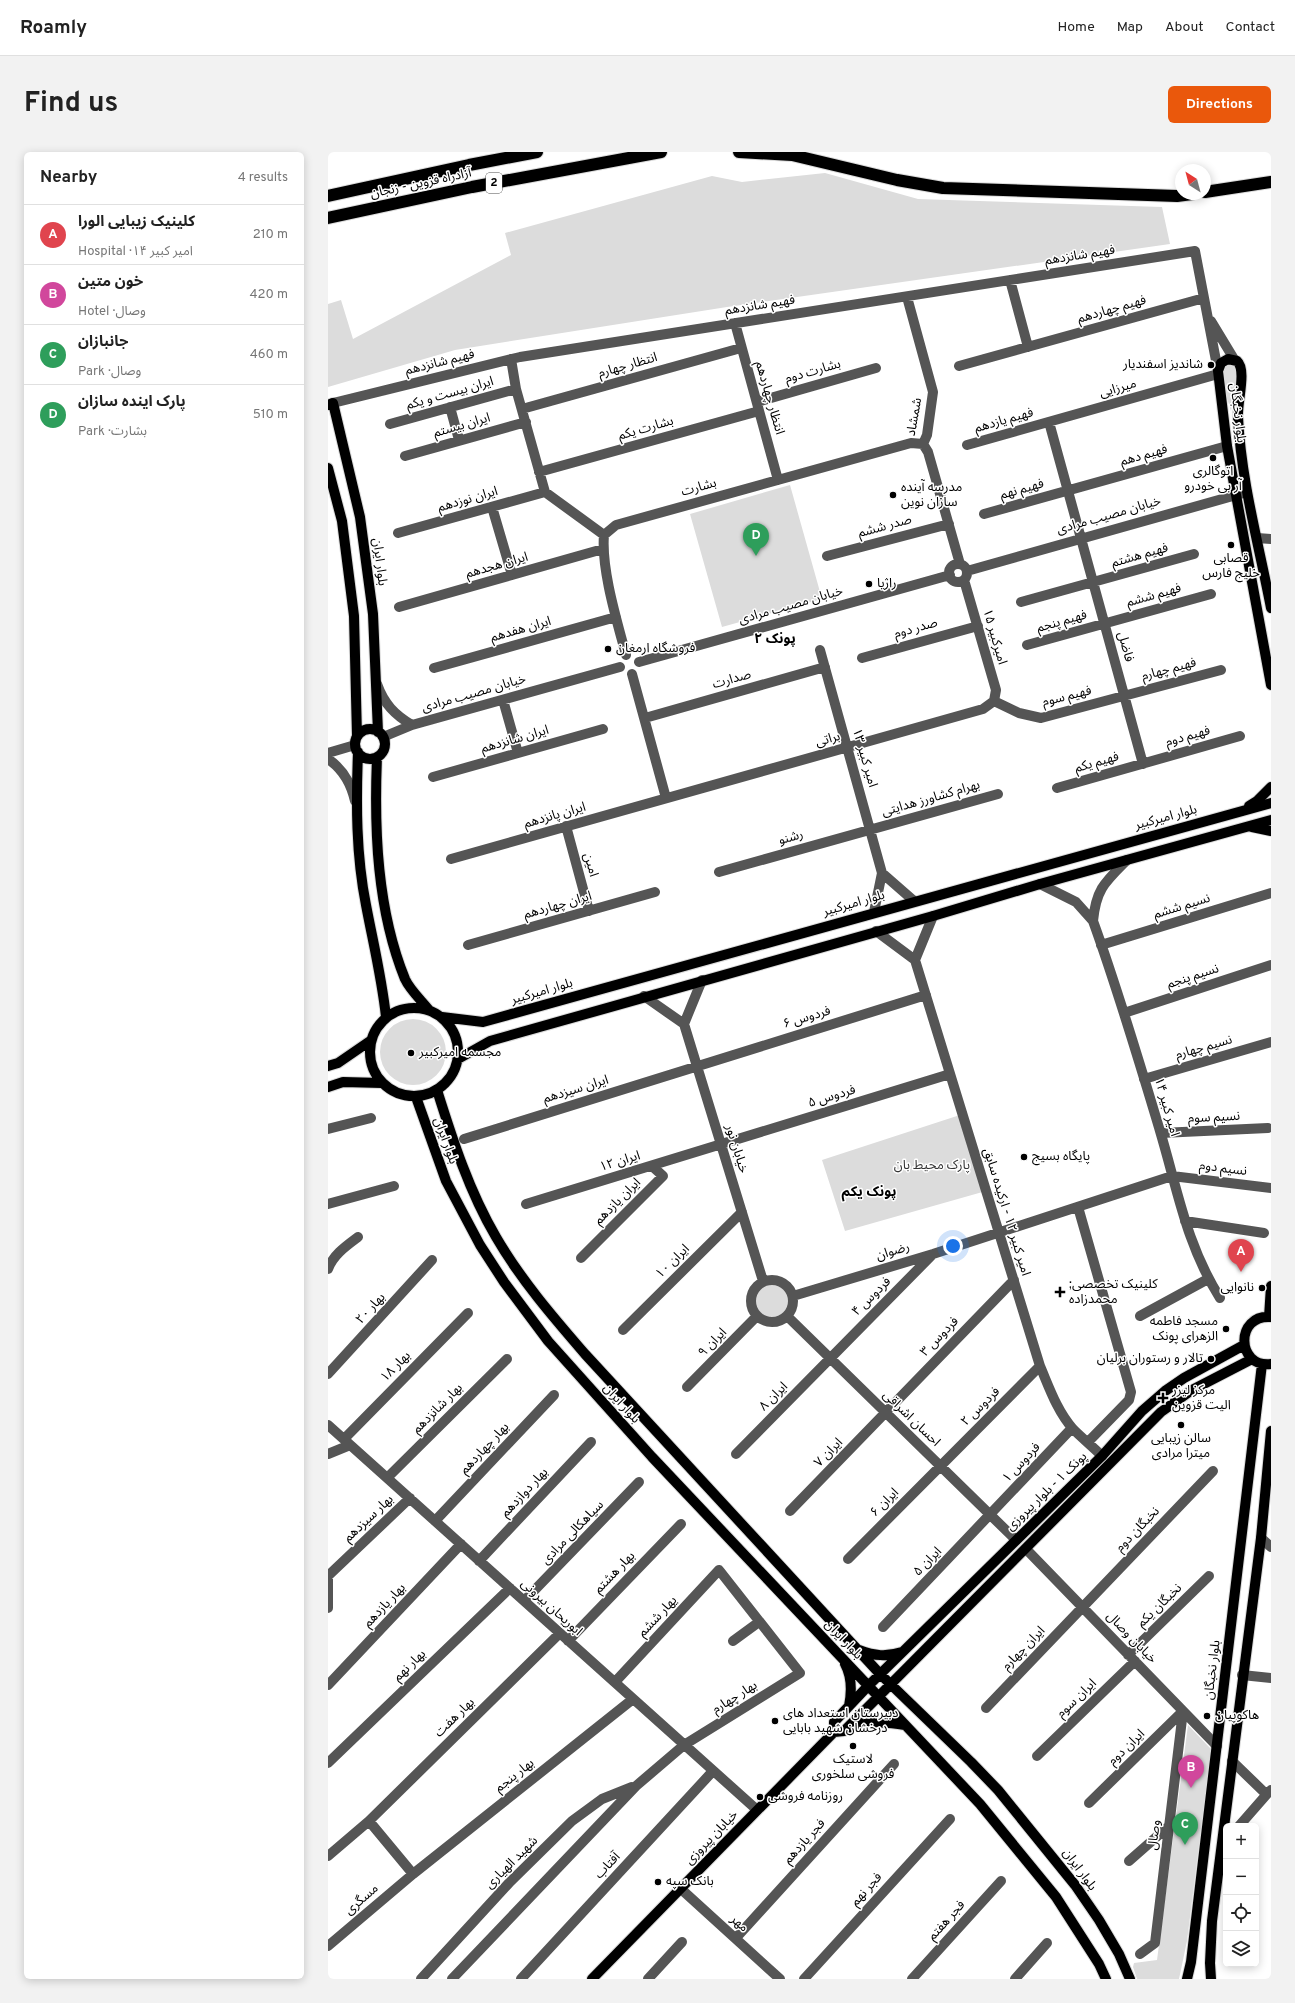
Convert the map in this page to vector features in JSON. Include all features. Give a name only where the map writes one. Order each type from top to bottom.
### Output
[{"type":"highway","name":"2","points":[[328,196],[469,165],[537,152]]},
{"type":"highway","name":"آزادراه قزوین - زنجان","points":[[328,218],[472,187],[661,152]]},
{"type":"highway","points":[[739,152],[792,155],[897,180],[943,188],[1175,196]]},
{"type":"highway","points":[[1211,191],[1271,182]]},
{"type":"main road","name":"بلوار نخبگان","points":[[1271,608],[1247,492],[1239,444],[1238,417],[1242,371],[1241,365],[1234,359],[1228,359],[1223,361],[1218,373],[1227,446],[1271,685]]},
{"type":"main road","name":"بلوار ایران","points":[[330,404],[360,517],[373,614],[376,682],[381,734]]},
{"type":"main road","points":[[328,468],[342,520],[354,616],[357,744],[356,805],[366,904],[382,985],[386,1017]]},
{"type":"main road","points":[[357,744],[367,729],[381,734],[384,746],[377,757],[375,804],[384,901],[392,936],[406,980],[429,1010]]},
{"type":"main road","points":[[357,744],[366,758],[377,757]]},
{"type":"main road","points":[[1247,826],[1253,816],[1244,810],[1257,802],[1271,786]]},
{"type":"main road","name":"بلوار امیرکبیر","points":[[442,1017],[483,1022],[914,900],[1271,803]]},
{"type":"main road","points":[[458,1059],[490,1041],[644,996],[1271,820]]},
{"type":"main road","points":[[1247,826],[1271,831]]},
{"type":"main road","points":[[415,1007],[429,1010],[442,1017],[452,1029],[458,1043],[458,1059],[454,1071],[447,1082],[437,1090],[416,1097],[403,1096],[392,1091],[382,1083],[373,1071],[369,1056],[370,1042],[376,1028],[386,1017],[407,1008],[415,1007]]},
{"type":"main road","points":[[328,1066],[338,1063],[370,1042]]},
{"type":"main road","points":[[328,1086],[343,1082],[382,1083]]},
{"type":"main road","name":"بلوار ایران","points":[[437,1090],[456,1152],[476,1198],[496,1237],[518,1271],[585,1354],[880,1674],[971,1762],[1032,1830],[1075,1885],[1099,1920],[1119,1954],[1130,1979]]},
{"type":"main road","name":"بلوار ایران","points":[[416,1097],[446,1181],[480,1245],[504,1282],[548,1341],[652,1457],[878,1698]]},
{"type":"main road","points":[[1267,1364],[1252,1359],[1244,1345],[1245,1333],[1248,1328],[1257,1320],[1270,1317],[1271,1286]]},
{"type":"main road","name":"پونک ۱ - بلوار پیروزی","points":[[868,1686],[1102,1456],[1142,1411],[1184,1378],[1244,1345]]},
{"type":"main road","points":[[1222,1357],[1229,1359],[1232,1365],[1228,1371]]},
{"type":"main road","name":"پونک ۱ - بلوار پیروزی","points":[[878,1698],[1161,1412],[1192,1390],[1252,1359]]},
{"type":"main road","name":"بلوار نخبگان","points":[[1187,1979],[1191,1962],[1217,1746],[1267,1364]]},
{"type":"main road","points":[[1211,1979],[1210,1963],[1212,1921],[1242,1675],[1261,1538],[1271,1431]]},
{"type":"main road","points":[[857,1649],[872,1655],[888,1656],[904,1651]]},
{"type":"main road","points":[[841,1657],[851,1680],[852,1693],[849,1706]]},
{"type":"main road","name":"خیابان پیروزی","points":[[839,1731],[834,1722],[868,1686]]},
{"type":"main road","points":[[878,1698],[980,1804],[1030,1864],[1078,1930],[1106,1979]]},
{"type":"main road","name":"خیابان پیروزی","points":[[592,1979],[681,1889],[756,1809],[839,1731],[878,1698]]},
{"type":"main road","points":[[839,1731],[874,1722],[890,1722],[905,1725]]},
{"type":"main road","points":[[1210,1963],[1218,1979]]},
{"type":"street","name":"فهیم شانزدهم","points":[[330,404],[511,359],[1196,251],[1204,298]]},
{"type":"street","points":[[1010,280],[1028,347]]},
{"type":"street","name":"شمشاد","points":[[907,297],[933,392],[927,434],[923,444],[928,452],[963,572]]},
{"type":"street","points":[[1204,298],[1218,373]]},
{"type":"street","name":"فهیم چهاردهم","points":[[959,366],[1204,298]]},
{"type":"street","points":[[1206,312],[1234,359]]},
{"type":"street","name":"انتظار چهاردهم","points":[[735,324],[778,480]]},
{"type":"street","name":"انتظار چهارم","points":[[522,409],[741,348]]},
{"type":"street","points":[[511,359],[516,389],[545,492],[604,534],[603,549],[616,617],[626,655]]},
{"type":"street","name":"بشارت دوم","points":[[758,406],[876,368]]},
{"type":"street","name":"میرزایی","points":[[1048,422],[1218,373]]},
{"type":"street","name":"ایران بیست و یکم","points":[[390,424],[516,389]]},
{"type":"street","name":"بشارت یکم","points":[[540,472],[758,406]]},
{"type":"street","points":[[450,407],[459,440]]},
{"type":"street","name":"ایران بیستم","points":[[405,456],[526,422]]},
{"type":"street","name":"فهیم یازدهم","points":[[967,445],[1048,422]]},
{"type":"street","name":"فاضل","points":[[1048,422],[1144,764]]},
{"type":"street","name":"بشارت","points":[[604,534],[616,525],[911,442],[923,444]]},
{"type":"street","name":"فهیم دهم","points":[[1068,490],[1227,446]]},
{"type":"street","name":"فهیم نهم","points":[[984,514],[1068,490]]},
{"type":"street","name":"ایران نوزدهم","points":[[398,534],[545,492]]},
{"type":"street","name":"خیابان مصیب مرادی","points":[[963,572],[1247,492]]},
{"type":"street","points":[[492,507],[512,575]]},
{"type":"street","name":"صدر ششم","points":[[827,556],[949,524]]},
{"type":"street","points":[[1257,538],[1271,539]]},
{"type":"street","name":"ایران هجدهم","points":[[399,607],[603,549]]},
{"type":"street","name":"فهیم هشتم","points":[[1021,602],[1194,554]]},
{"type":"street","points":[[953,566],[963,572],[957,582],[950,575],[953,566]]},
{"type":"street","name":"امیرکبیر ۱۵","points":[[963,572],[996,690],[994,701]]},
{"type":"street","name":"خیابان مصیب مرادی","points":[[639,662],[950,575]]},
{"type":"street","name":"فهیم ششم","points":[[1105,624],[1211,594]]},
{"type":"street","name":"ایران هفدهم","points":[[434,668],[616,617]]},
{"type":"street","name":"فهیم پنجم","points":[[1027,645],[1105,624]]},
{"type":"street","name":"صدر دوم","points":[[862,658],[978,626]]},
{"type":"street","name":"امیر کبیر ۱۳","points":[[820,650],[882,873]]},
{"type":"street","points":[[626,655],[634,656],[639,662],[638,670],[632,674],[624,673],[620,667],[622,658],[626,655]]},
{"type":"street","name":"خیابان مصیب مرادی","points":[[381,734],[620,667]]},
{"type":"street","name":"صدارت","points":[[645,718],[825,667]]},
{"type":"street","name":"فهیم چهارم","points":[[1124,696],[1221,670]]},
{"type":"street","points":[[632,674],[666,798]]},
{"type":"street","points":[[376,682],[381,696],[389,708],[400,718],[412,725]]},
{"type":"street","name":"فهیم سوم","points":[[994,701],[1019,713],[1041,718],[1124,696]]},
{"type":"street","points":[[503,700],[518,753]]},
{"type":"street","name":"براتی","points":[[666,798],[983,709],[994,701]]},
{"type":"street","name":"ایران شانزدهم","points":[[433,777],[603,729]]},
{"type":"street","name":"فهیم دوم","points":[[1144,764],[1240,736]]},
{"type":"street","points":[[328,753],[357,744]]},
{"type":"street","points":[[328,758],[339,768],[347,779],[353,791],[356,805]]},
{"type":"street","name":"فهیم یکم","points":[[1057,788],[1144,764]]},
{"type":"street","name":"بهرام کشاورز هدایتی","points":[[871,829],[998,794]]},
{"type":"street","name":"ایران پانزدهم","points":[[451,859],[666,798]]},
{"type":"street","name":"امین","points":[[566,826],[589,911]]},
{"type":"street","name":"رشنو","points":[[719,872],[871,829]]},
{"type":"street","name":"امیر کبیر ۱۴","points":[[1093,921],[1097,894],[1107,880],[1127,860]]},
{"type":"street","points":[[874,912],[882,873],[914,900]]},
{"type":"street","name":"امیر کبیر ۱۴","points":[[1040,884],[1076,902],[1093,921],[1124,1013],[1161,1133],[1192,1243],[1208,1279],[1220,1298]]},
{"type":"street","name":"ایران چهاردهم","points":[[468,945],[655,892]]},
{"type":"street","name":"نسیم ششم","points":[[1101,945],[1271,893]]},
{"type":"street","points":[[876,931],[915,960],[933,916]]},
{"type":"street","name":"امیر کبیر ۱۲ - ارکیده سابق","points":[[915,960],[1040,1366],[1054,1401],[1072,1428],[1102,1456]]},
{"type":"street","name":"نسیم پنجم","points":[[1124,1013],[1271,965]]},
{"type":"street","points":[[644,996],[684,1024],[702,980]]},
{"type":"street","name":"فردوس ۶","points":[[697,1066],[926,995]]},
{"type":"street","name":"خیابان نور","points":[[684,1024],[763,1281]]},
{"type":"street","name":"نسیم چهارم","points":[[1144,1079],[1271,1042]]},
{"type":"street","name":"ایران سیزدهم","points":[[464,1139],[697,1066]]},
{"type":"street","name":"فردوس ۵","points":[[721,1144],[950,1074]]},
{"type":"street","points":[[328,1129],[371,1118]]},
{"type":"street","name":"نسیم سوم","points":[[1161,1133],[1268,1128]]},
{"type":"street","name":"ایران ۱۲","points":[[526,1204],[721,1144]]},
{"type":"street","name":"ایران یازدهم","points":[[581,1258],[663,1176],[652,1166]]},
{"type":"street","name":"رضوان","points":[[793,1296],[933,1254],[1172,1176]]},
{"type":"street","name":"نسیم دوم","points":[[1172,1176],[1271,1188]]},
{"type":"street","points":[[328,1204],[394,1186]]},
{"type":"street","points":[[1078,1207],[1131,1396],[1088,1442]]},
{"type":"street","name":"ایران ۱۰","points":[[623,1330],[742,1212]]},
{"type":"street","points":[[1185,1221],[1264,1233]]},
{"type":"street","points":[[328,1269],[330,1263],[344,1248],[358,1237]]},
{"type":"street","name":"فردوس ۴","points":[[830,1358],[933,1254]]},
{"type":"street","name":"بهار ۲۰","points":[[328,1374],[432,1260]]},
{"type":"street","points":[[1140,1316],[1208,1279]]},
{"type":"street","points":[[778,1280],[790,1289],[793,1296],[791,1310],[787,1316],[776,1322],[762,1320],[753,1311],[751,1297],[753,1290],[763,1281],[778,1280]]},
{"type":"street","name":"فردوس ۳","points":[[886,1413],[1014,1280]]},
{"type":"street","name":"بهار ۱۸","points":[[347,1442],[468,1313]]},
{"type":"street","name":"ایران ۹","points":[[687,1387],[757,1316]]},
{"type":"street","name":"احسان اشراقی","points":[[787,1316],[1016,1540]]},
{"type":"street","name":"ایران ۸","points":[[736,1454],[830,1358]]},
{"type":"street","name":"بهار شانزدهم","points":[[387,1478],[507,1359]]},
{"type":"street","name":"فردوس ۲","points":[[940,1466],[1040,1366]]},
{"type":"street","name":"بهار چهاردهم","points":[[435,1521],[554,1395]]},
{"type":"street","name":"ایران ۷","points":[[790,1511],[886,1413]]},
{"type":"street","name":"ابوریحان بیرونی","points":[[328,1425],[756,1809]]},
{"type":"street","name":"فردوس ۱","points":[[990,1515],[1072,1428]]},
{"type":"street","points":[[328,1454],[347,1442]]},
{"type":"street","name":"بهار دوازدهم","points":[[479,1561],[590,1442]]},
{"type":"street","name":"ایران ۶","points":[[848,1559],[940,1466]]},
{"type":"street","name":"نخبگان دوم","points":[[1082,1607],[1213,1471]]},
{"type":"street","name":"سیاهکالی مرادی","points":[[524,1601],[639,1482]]},
{"type":"street","name":"بهار سیزدهم","points":[[328,1575],[410,1498]]},
{"type":"street","name":"ایران ۵","points":[[883,1627],[990,1515]]},
{"type":"street","name":"بهار هشتم","points":[[568,1641],[681,1524]]},
{"type":"street","points":[[1261,1538],[1271,1548]]},
{"type":"street","name":"بهار یازدهم","points":[[328,1685],[461,1544]]},
{"type":"street","name":"خیابان وصال","points":[[1026,1549],[1217,1746]]},
{"type":"street","name":"یهار ششم","points":[[615,1682],[719,1570],[759,1622]]},
{"type":"street","points":[[328,1575],[328,1608]]},
{"type":"street","name":"نخبگان یکم","points":[[1131,1658],[1209,1576]]},
{"type":"street","name":"بهار نهم","points":[[328,1763],[510,1588]]},
{"type":"street","name":"ایران چهارم","points":[[986,1708],[1082,1607]]},
{"type":"street","points":[[733,1641],[759,1622]]},
{"type":"street","name":"بهار چهارم","points":[[684,1745],[800,1673],[759,1622]]},
{"type":"street","name":"بهار هفت","points":[[328,1856],[369,1821],[560,1633]]},
{"type":"street","name":"ایران سوم","points":[[1038,1756],[1131,1658]]},
{"type":"street","points":[[1242,1675],[1271,1678]]},
{"type":"street","name":"بهار پنجم","points":[[413,1874],[633,1699]]},
{"type":"street","name":"ایران دوم","points":[[1089,1803],[1183,1711]]},
{"type":"street","name":"وصال","points":[[1140,1954],[1155,1943],[1183,1711]]},
{"type":"street","name":"شهید الهیاری","points":[[452,1979],[636,1786],[684,1745]]},
{"type":"street","points":[[1232,1761],[1269,1792],[1242,1823]]},
{"type":"street","name":"فجر یازدهم","points":[[736,1938],[894,1764]]},
{"type":"street","name":"آفتاب","points":[[521,1979],[713,1771]]},
{"type":"street","name":"شهید الهیاری","points":[[421,1979],[509,1883],[572,1821],[602,1799],[636,1786]]},
{"type":"street","name":"فجر نهم","points":[[804,1979],[950,1819]]},
{"type":"street","points":[[369,1821],[413,1874]]},
{"type":"street","points":[[1129,1861],[1170,1825]]},
{"type":"street","name":"مسگری","points":[[328,1946],[413,1874]]},
{"type":"street","name":"فجر هفتم","points":[[912,1979],[1002,1881]]},
{"type":"street","name":"مهر","points":[[681,1889],[780,1979]]},
{"type":"street","points":[[648,1979],[682,1942]]},
{"type":"street","points":[[1014,1979],[1047,1943]]},
{"type":"green space","points":[[825,173],[918,199],[1162,207],[1170,244],[727,307],[455,350],[328,387],[328,304],[341,300],[353,339],[511,255],[505,233],[712,176],[742,182]]},
{"type":"green space","points":[[1228,363],[1235,365],[1238,372],[1231,411],[1222,379],[1224,367]]},
{"type":"green space","points":[[790,485],[822,599],[722,627],[690,514]]},
{"type":"green space","points":[[413,1019],[426,1022],[436,1029],[443,1039],[446,1052],[443,1065],[436,1075],[426,1082],[413,1085],[400,1082],[390,1075],[383,1065],[380,1052],[383,1039],[390,1029],[400,1022]]},
{"type":"green space","name":"پارک محیط بان","points":[[963,1114],[986,1191],[845,1231],[822,1160]]},
{"type":"green space","points":[[768,1280],[776,1280],[784,1283],[790,1289],[793,1301],[790,1313],[784,1319],[776,1322],[768,1322],[760,1319],[754,1313],[751,1305],[751,1297],[754,1289],[760,1283]]},
{"type":"green space","points":[[1188,1725],[1211,1749],[1187,1941],[1179,1979],[1137,1979],[1133,1967],[1134,1963],[1157,1960]]},
{"type":"place","name":"شاندیز اسفندیار","points":[[1211,365]]},
{"type":"place","name":"اتوگالری آر بی خودرو","points":[[1213,458]]},
{"type":"place","name":"مدرسه آینده سازان نوین","points":[[893,495]]},
{"type":"place","name":"قصابی خلیج فارس","points":[[1231,545]]},
{"type":"place","name":"پارک اینده سازان","points":[[756,556]]},
{"type":"place","name":"راژیا","points":[[869,584]]},
{"type":"place","name":"فروشگاه ارمغان","points":[[608,649]]},
{"type":"place","name":"مجسمه امیرکبیر","points":[[411,1053]]},
{"type":"place","name":"پایگاه بسیج","points":[[1024,1157]]},
{"type":"place","name":"کلینیک زیبایی الورا","points":[[1241,1272]]},
{"type":"place","name":"نانوایی","points":[[1262,1288]]},
{"type":"place","name":";کلینیک تخصصی محمدزاده","points":[[1060,1292]]},
{"type":"place","name":"مسجد فاطمه الزهرای پونک","points":[[1226,1329]]},
{"type":"place","name":"تالار و رستوران برلیان","points":[[1211,1359]]},
{"type":"place","name":"مرکز لیزر الیت قزوین","points":[[1163,1398]]},
{"type":"place","name":"سالن زیبایی میترا مرادی","points":[[1181,1425]]},
{"type":"place","name":"هاکوپیان","points":[[1207,1716]]},
{"type":"place","name":"دبیرستان استعداد های درخشان شهید بابایی","points":[[775,1721]]},
{"type":"place","name":"لاستیک فروشی سلخوری","points":[[853,1746]]},
{"type":"place","name":"خون متین","points":[[1191,1788]]},
{"type":"place","name":"روزنامه فروشی","points":[[760,1797]]},
{"type":"place","name":"جانبازان","points":[[1185,1845]]},
{"type":"place","name":"بانک سپه","points":[[658,1882]]},
{"type":"district","name":"پونک ۲","points":[[775,639]]},
{"type":"district","name":"پونک یکم","points":[[869,1192]]}]
